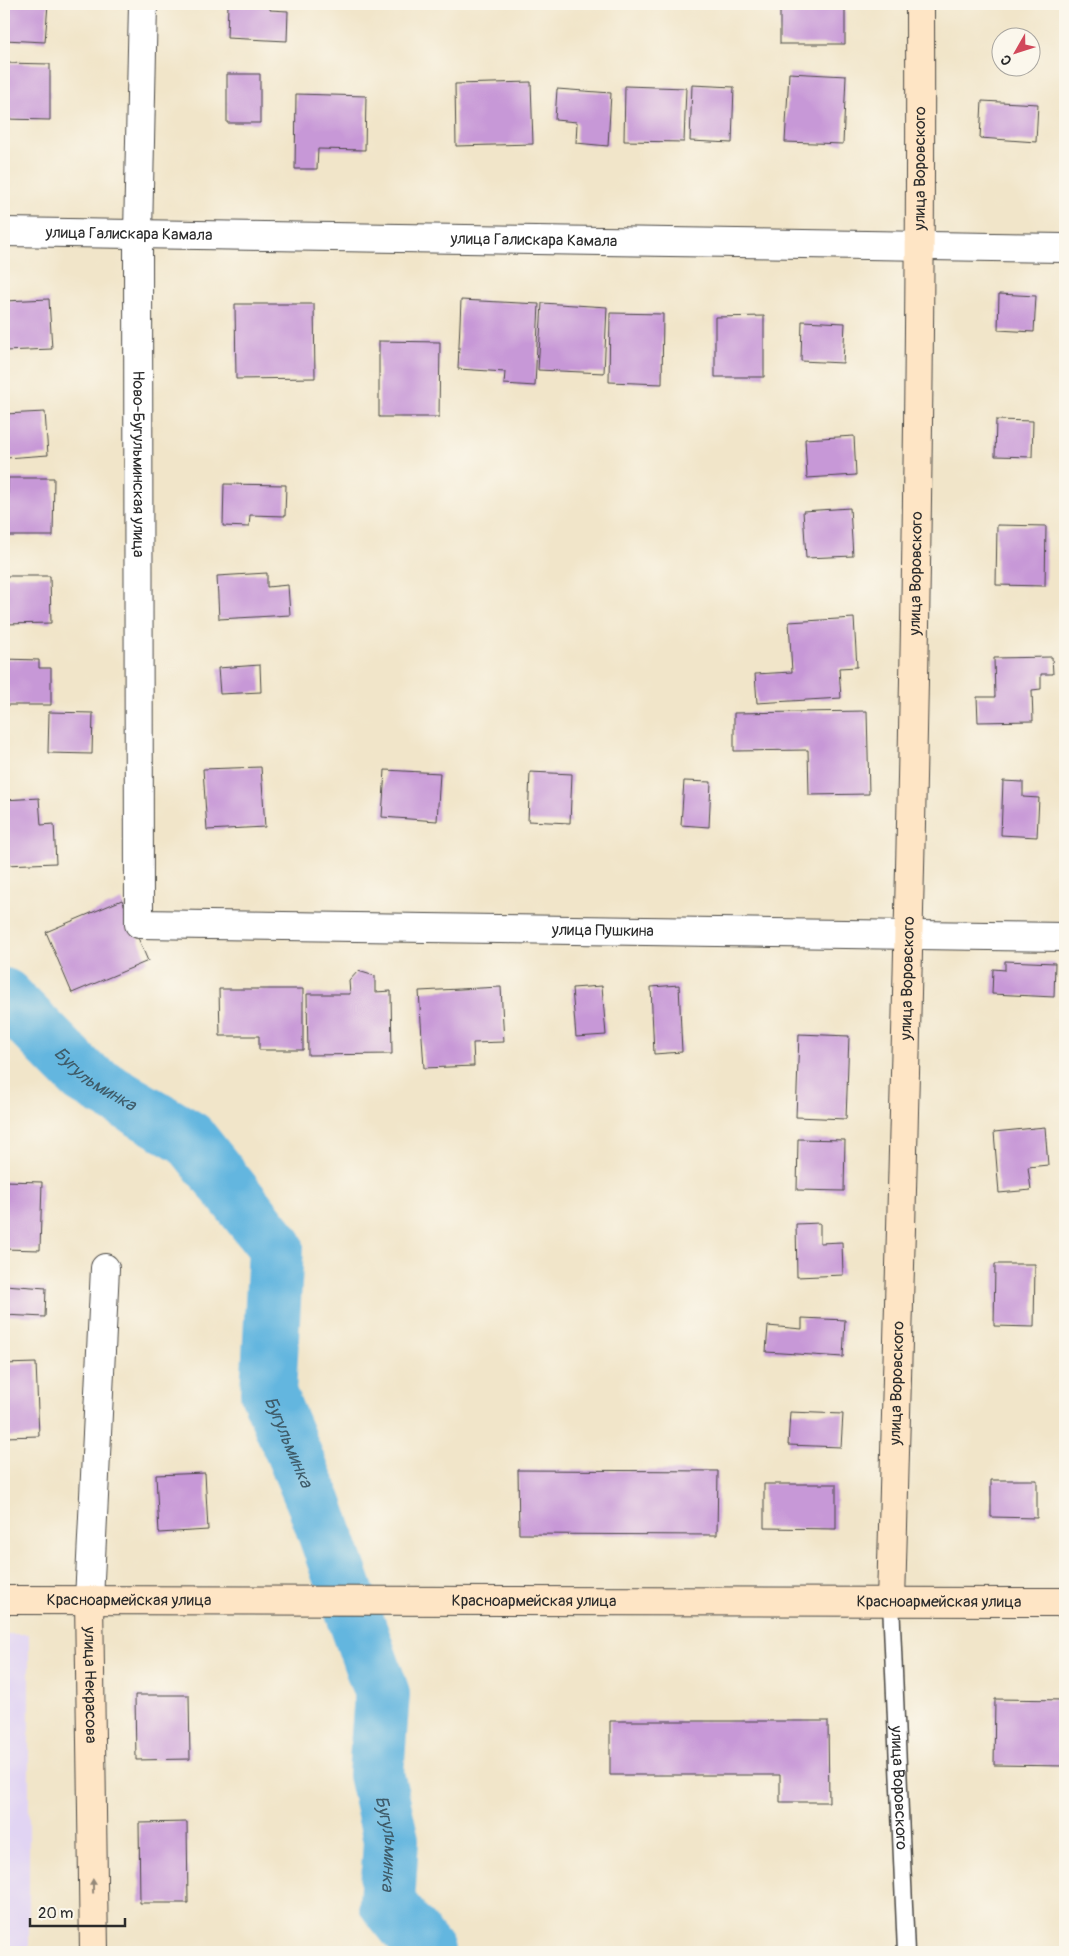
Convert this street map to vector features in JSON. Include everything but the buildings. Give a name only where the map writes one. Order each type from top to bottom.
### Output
[{"type":"street","name":"Ново-Бугульминская улица","points":[[139,924],[138,233],[143,4]]},
{"type":"street","name":"улица Воровского","points":[[891,1602],[909,935],[921,246],[920,4]]},
{"type":"street","name":"улица Галискара Камала","points":[[4,232],[1065,248]]},
{"type":"street","name":"улица Пушкина","points":[[139,924],[1065,937]]},
{"type":"street","name":"улица Некрасова","points":[[94,1952],[89,1600],[105,1268]]},
{"type":"street","name":"Красноармейская улица","points":[[4,1600],[1065,1602]]},
{"type":"lane","name":"улица Воровского","points":[[891,1602],[906,1952]]},
{"type":"shaded area","points":[[4,1634],[29,1634],[29,1952],[4,1952]]},
{"type":"waterway","name":"Бугульминка","points":[[4,996],[84,1077],[189,1138],[276,1247],[268,1393],[315,1504],[382,1694],[376,1774],[391,1840],[387,1903],[427,1952]]}]
